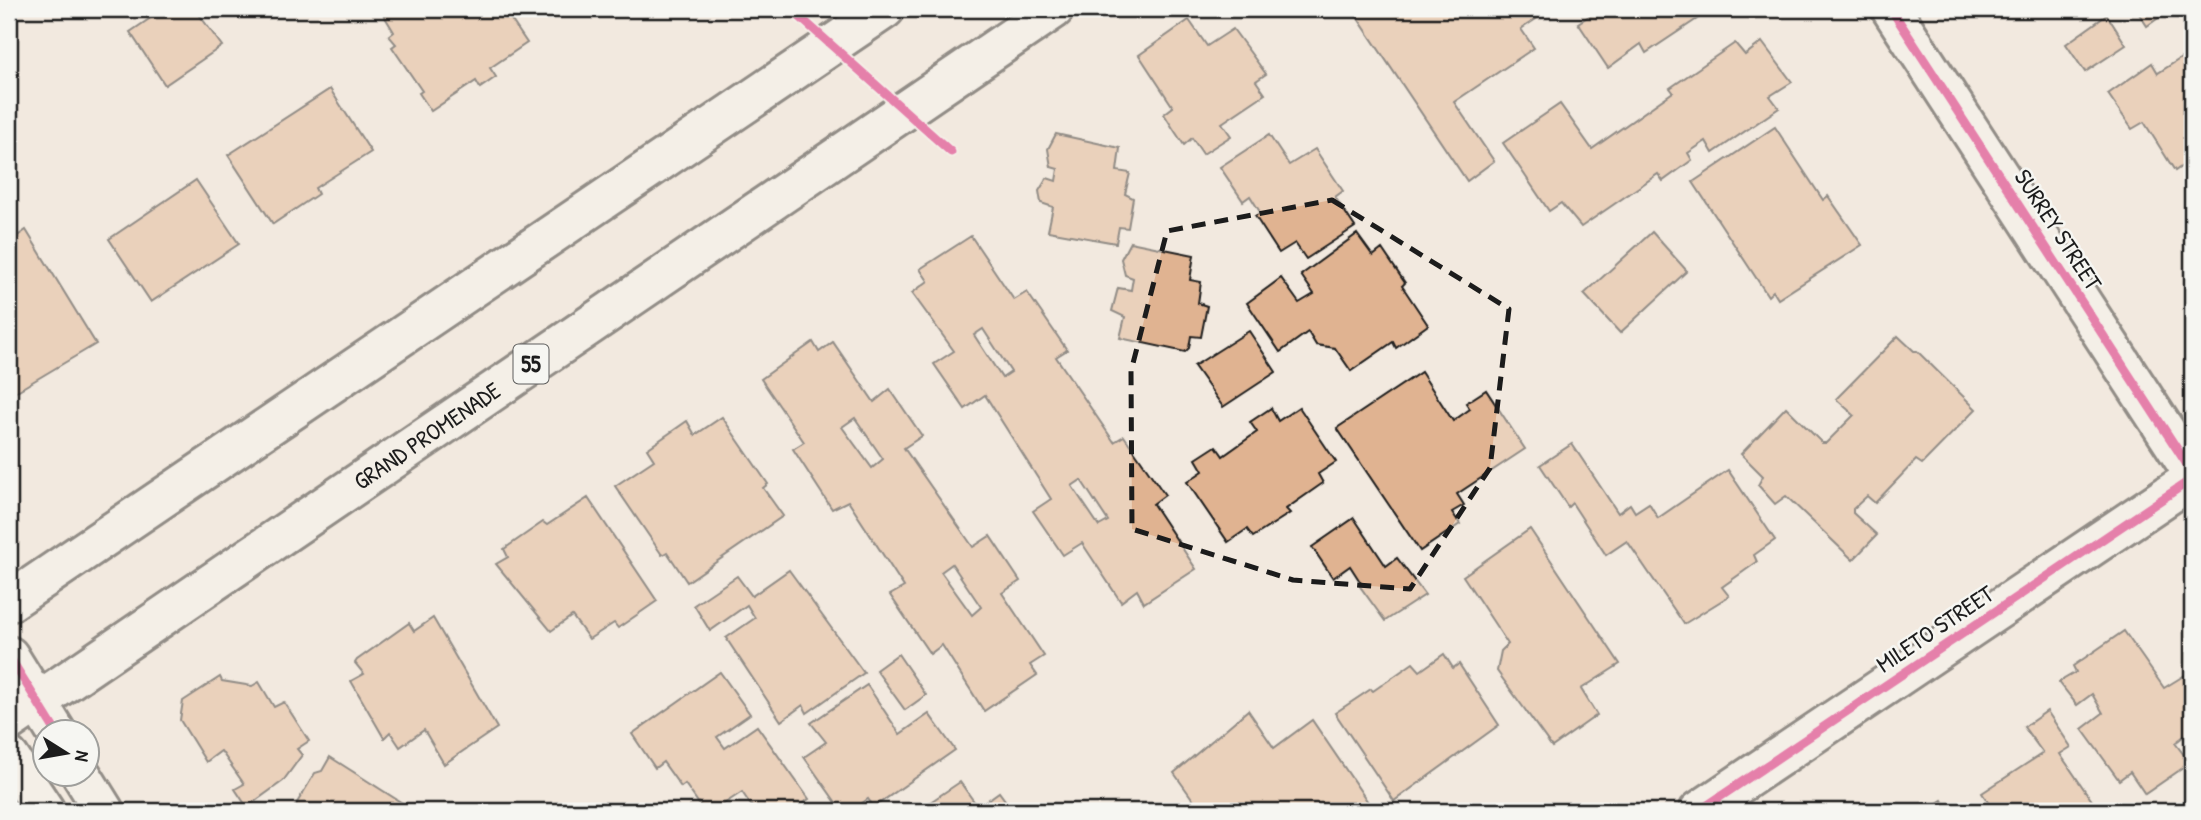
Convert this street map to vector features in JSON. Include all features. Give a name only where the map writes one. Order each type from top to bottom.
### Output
[{"type":"main road","points":[[9,602],[885,9]]},
{"type":"main road","name":"GRAND PROMENADE","points":[[34,718],[1054,9]]},
{"type":"main road","name":"SURREY STREET","points":[[1891,9],[2192,472]]},
{"type":"main road","name":"MILETO STREET","points":[[1699,811],[2192,479]]},
{"type":"main road","points":[[9,656],[34,718]]},
{"type":"main road","points":[[9,757],[45,811]]},
{"type":"main road","points":[[89,788],[104,811]]},
{"type":"highlighted area","points":[[1332,200],[1509,309],[1490,468],[1410,589],[1293,580],[1132,529],[1131,371],[1167,231]]},
{"type":"building","points":[[164,9],[195,9],[222,46],[165,85],[130,32]]},
{"type":"building","points":[[380,9],[504,9],[527,43],[490,68],[496,77],[480,88],[476,81],[431,111],[419,93],[422,91],[392,47],[396,44],[389,36],[394,32]]},
{"type":"building","points":[[1354,9],[1551,9],[1521,29],[1534,48],[1454,102],[1494,161],[1467,181]]},
{"type":"building","points":[[1600,9],[1712,9],[1646,53],[1641,44],[1608,68],[1578,23]]},
{"type":"building","points":[[2136,9],[2171,9],[2147,26]]},
{"type":"building","points":[[2107,15],[2126,45],[2085,72],[2066,44]]},
{"type":"building","points":[[1189,20],[1207,46],[1233,29],[1266,74],[1256,81],[1265,94],[1222,123],[1231,136],[1203,154],[1192,138],[1184,145],[1174,130],[1164,114],[1173,107],[1139,55]]},
{"type":"building","points":[[1762,42],[1792,82],[1770,96],[1779,108],[1713,153],[1706,141],[1688,153],[1692,160],[1663,181],[1658,174],[1581,227],[1561,203],[1549,211],[1503,143],[1560,104],[1592,149],[1673,92],[1670,88],[1735,43],[1745,55]]},
{"type":"building","points":[[2192,51],[2192,159],[2175,171],[2144,122],[2132,129],[2108,94],[2152,63],[2158,73]]},
{"type":"building","points":[[330,89],[371,152],[315,188],[318,194],[273,224],[228,155]]},
{"type":"building","points":[[1775,127],[1823,200],[1828,196],[1862,245],[1778,299],[1773,291],[1768,296],[1693,182]]},
{"type":"building","points":[[1056,134],[1120,148],[1117,171],[1130,173],[1125,194],[1133,198],[1128,228],[1119,227],[1116,243],[1048,231],[1053,207],[1041,203],[1039,191],[1047,178],[1056,181],[1058,169],[1051,167],[1048,149]]},
{"type":"building","points":[[1269,135],[1289,165],[1315,149],[1343,191],[1335,197],[1355,227],[1306,259],[1295,243],[1279,253],[1255,216],[1260,212],[1250,196],[1243,201],[1220,167]]},
{"type":"building","points":[[196,180],[239,244],[151,302],[109,239]]},
{"type":"building","points":[[26,230],[96,344],[12,394],[9,390],[9,242]]},
{"type":"building","points":[[1652,232],[1687,271],[1620,333],[1584,294]]},
{"type":"building","points":[[1357,234],[1373,256],[1382,249],[1428,325],[1396,348],[1393,342],[1351,371],[1335,348],[1316,345],[1308,332],[1280,352],[1247,303],[1281,278],[1299,303],[1314,294],[1301,275]]},
{"type":"building","points":[[971,236],[1014,300],[1027,292],[1067,350],[1056,357],[1114,442],[1124,436],[1165,495],[1153,504],[1196,569],[1144,603],[1137,590],[1121,602],[1082,543],[1063,555],[1033,511],[1051,499],[985,395],[965,409],[934,364],[954,351],[912,293],[928,281],[920,269]],"holes":[[[983,329],[1011,372],[1002,378],[974,335]],[[1081,480],[1108,521],[1099,526],[1072,486]]]},
{"type":"building","points":[[1130,242],[1194,255],[1190,280],[1201,282],[1198,303],[1207,306],[1201,337],[1191,336],[1189,348],[1185,352],[1120,338],[1125,317],[1112,311],[1118,288],[1131,290],[1133,278],[1125,275],[1121,259]]},
{"type":"building","points":[[1249,331],[1276,372],[1223,407],[1194,366]]},
{"type":"building","points":[[1898,336],[1976,409],[1922,464],[1916,460],[1875,503],[1867,496],[1853,509],[1853,513],[1877,535],[1853,560],[1786,496],[1775,504],[1758,485],[1763,476],[1741,454],[1786,407],[1822,443],[1826,443],[1854,415],[1836,399]]},
{"type":"building","points":[[813,342],[819,352],[833,342],[874,402],[890,389],[922,436],[904,448],[973,547],[990,536],[1020,581],[1002,593],[1044,656],[1030,665],[1037,675],[984,711],[942,645],[930,654],[890,595],[904,587],[848,501],[832,509],[793,449],[804,442],[761,379]],"holes":[[[855,418],[883,459],[872,468],[842,427]],[[952,564],[981,607],[972,615],[941,572]]]},
{"type":"building","points":[[1421,372],[1453,421],[1470,409],[1466,403],[1486,390],[1525,449],[1457,494],[1464,505],[1452,512],[1460,524],[1420,551],[1337,428]]},
{"type":"building","points":[[1299,407],[1336,462],[1318,474],[1323,483],[1286,509],[1290,513],[1253,537],[1247,529],[1228,542],[1187,482],[1203,471],[1196,459],[1216,446],[1223,456],[1257,432],[1250,422],[1271,408],[1278,421]]},
{"type":"building","points":[[722,417],[768,484],[763,488],[783,516],[687,582],[667,552],[662,555],[615,486],[654,460],[647,449],[687,421],[695,435]]},
{"type":"building","points":[[1572,444],[1618,513],[1630,504],[1635,512],[1649,503],[1658,518],[1728,470],[1775,540],[1754,555],[1757,562],[1722,587],[1729,596],[1684,624],[1627,541],[1606,555],[1572,503],[1568,507],[1540,465]]},
{"type":"building","points":[[588,498],[657,601],[618,628],[614,623],[589,639],[572,616],[551,631],[496,564],[508,557],[504,549],[543,522],[547,525]]},
{"type":"building","points":[[1354,518],[1386,566],[1397,558],[1425,595],[1385,621],[1359,585],[1361,583],[1350,566],[1333,578],[1312,547]]},
{"type":"building","points":[[1530,529],[1620,664],[1581,689],[1597,715],[1552,747],[1497,671],[1501,651],[1508,644],[1463,576]]},
{"type":"building","points":[[789,570],[864,673],[807,713],[803,705],[781,721],[726,638],[755,618],[747,605],[710,631],[694,605],[737,576],[752,596]]},
{"type":"building","points":[[433,618],[497,728],[444,764],[424,730],[400,747],[390,732],[384,738],[351,681],[364,674],[355,663],[357,660],[409,623],[414,631]]},
{"type":"building","points":[[2124,631],[2164,688],[2185,675],[2192,686],[2192,730],[2175,743],[2190,763],[2145,794],[2130,772],[2119,780],[2082,729],[2103,713],[2092,694],[2077,705],[2059,682],[2076,672],[2073,666]]},
{"type":"building","points":[[898,654],[926,695],[905,710],[876,670]]},
{"type":"building","points":[[1444,654],[1453,668],[1459,664],[1499,725],[1394,801],[1335,713],[1413,663],[1420,671]]},
{"type":"building","points":[[720,672],[750,714],[717,737],[725,748],[757,726],[809,799],[791,811],[755,811],[742,792],[713,811],[704,811],[685,784],[681,787],[663,762],[655,768],[632,734]]},
{"type":"building","points":[[220,677],[222,681],[252,686],[259,682],[274,707],[284,702],[309,741],[297,749],[302,755],[283,781],[247,807],[235,789],[244,784],[221,751],[206,762],[180,720],[183,701]]},
{"type":"building","points":[[867,685],[900,734],[929,714],[955,750],[874,807],[868,799],[851,811],[842,811],[804,757],[826,742],[811,723]]},
{"type":"building","points":[[1248,710],[1274,748],[1312,720],[1374,811],[1201,811],[1174,773]]},
{"type":"building","points":[[2047,711],[2071,747],[2060,754],[2099,811],[1994,811],[1982,793],[2043,753],[2024,727]]},
{"type":"building","points":[[330,757],[413,810],[292,811],[315,773],[322,771]]},
{"type":"building","points":[[960,782],[978,807],[999,792],[1013,811],[917,811]]},
{"type":"building","points":[[1942,800],[1949,811],[1925,811]]},
{"type":"building","points":[[2192,802],[2192,811],[2177,811]]},
{"type":"cycle path","points":[[791,9],[951,152]]},
{"type":"cycle path","points":[[1891,9],[2192,472]]},
{"type":"cycle path","points":[[1699,811],[2192,479]]},
{"type":"cycle path","points":[[9,656],[47,718]]}]
